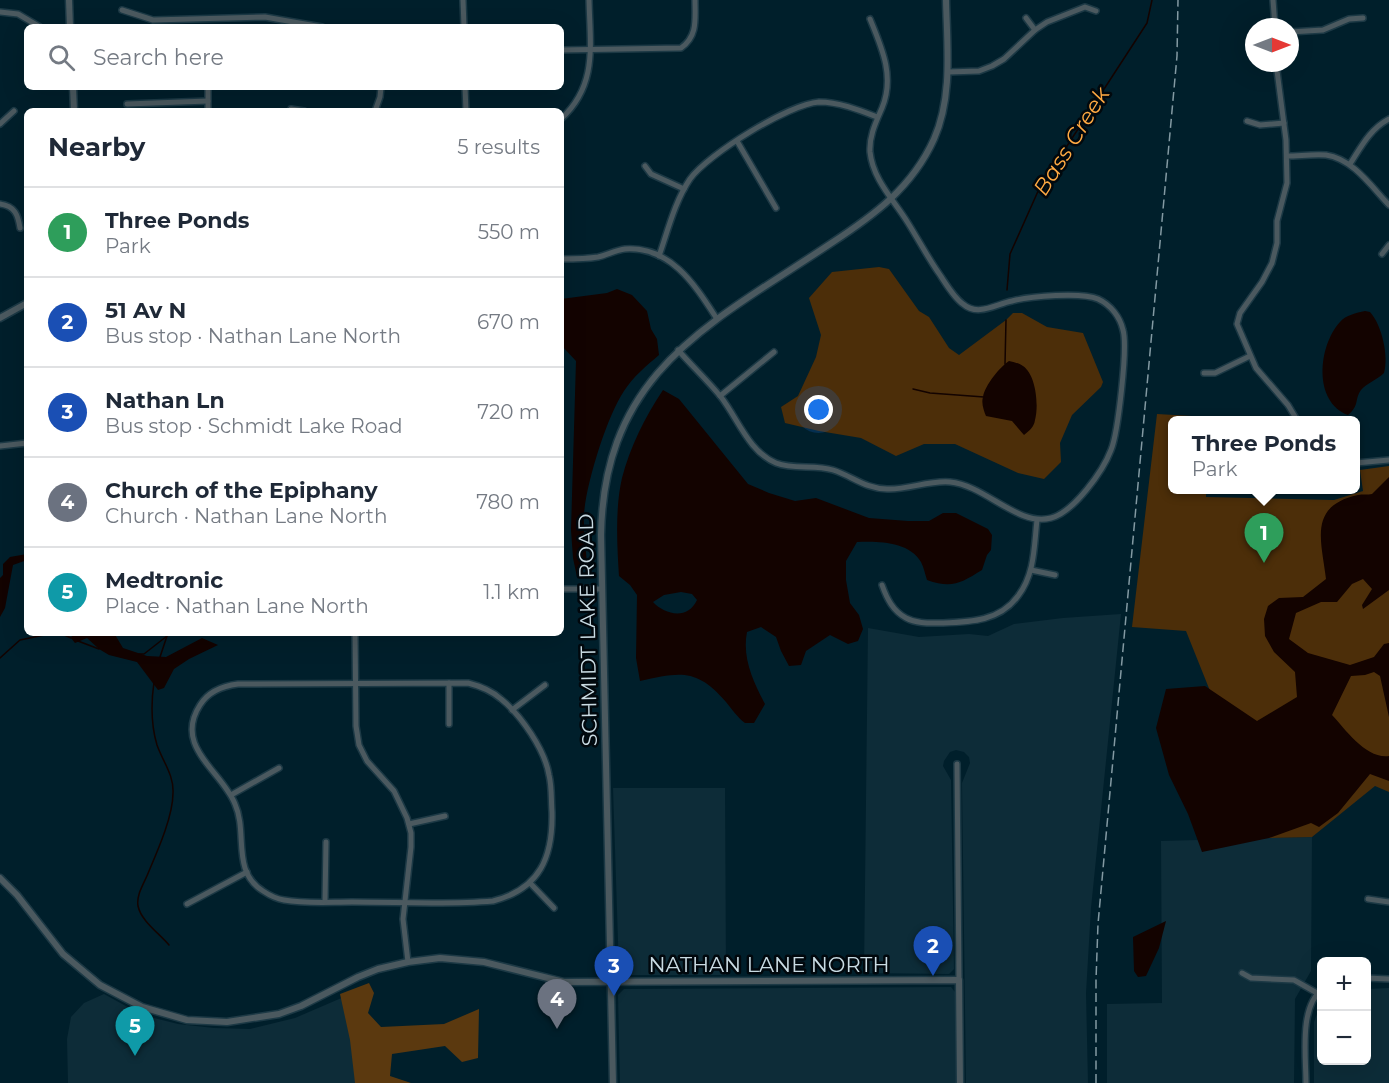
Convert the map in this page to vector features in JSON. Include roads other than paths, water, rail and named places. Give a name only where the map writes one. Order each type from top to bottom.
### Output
[{"type":"street","points":[[69,0],[70,24]]},
{"type":"street","points":[[463,0],[464,24]]},
{"type":"street","points":[[564,116],[577,101],[587,82],[590,49],[589,0]]},
{"type":"street","points":[[564,50],[678,49],[690,40],[695,27],[695,0]]},
{"type":"street","name":"SCHMIDT LAKE ROAD","points":[[613,1083],[601,514],[613,453],[625,423],[645,389],[678,350],[717,319],[867,220],[891,200],[914,175],[935,138],[944,106],[948,72],[946,0]]},
{"type":"street","points":[[1273,0],[1274,18]]},
{"type":"street","points":[[948,72],[979,71],[992,66],[1004,59],[1047,22],[1085,7],[1096,11]]},
{"type":"street","points":[[122,10],[153,20],[265,17],[312,24]]},
{"type":"street","points":[[0,12],[18,14],[35,24]]},
{"type":"street","points":[[1026,18],[1035,30]]},
{"type":"street","points":[[1299,31],[1323,30],[1349,19],[1363,18]]},
{"type":"street","points":[[206,19],[206,24]]},
{"type":"street","points":[[678,350],[720,396],[759,451],[774,462],[833,470],[868,486],[889,490],[939,481],[969,485],[1018,513],[1037,520],[1064,513],[1078,501],[1105,462],[1115,438],[1125,341],[1122,326],[1112,310],[1097,299],[1087,296],[1022,299],[986,310],[969,308],[940,276],[876,173],[870,150],[871,138],[886,95],[888,70],[870,19]]},
{"type":"street","points":[[1277,72],[1287,156],[1287,183],[1276,221],[1277,243],[1272,263],[1237,319],[1250,356],[1294,416]]},
{"type":"street","points":[[73,90],[74,108]]},
{"type":"street","points":[[208,90],[208,108]]},
{"type":"street","points":[[376,108],[381,90]]},
{"type":"street","points":[[465,90],[466,108]]},
{"type":"street","points":[[127,104],[208,101]]},
{"type":"street","points":[[659,256],[684,189],[691,178],[712,157],[737,141],[785,113],[807,104],[832,103],[877,117]]},
{"type":"street","points":[[0,124],[14,111]]},
{"type":"street","points":[[1350,165],[1366,138],[1374,129],[1389,119]]},
{"type":"street","points":[[1247,122],[1260,125],[1284,123]]},
{"type":"street","points":[[737,141],[776,208]]},
{"type":"street","points":[[1287,156],[1326,155],[1350,165],[1389,205]]},
{"type":"street","points":[[645,166],[651,174],[684,189]]},
{"type":"street","points":[[0,204],[10,206],[16,211],[20,228]]},
{"type":"street","points":[[1382,254],[1389,245]]},
{"type":"street","points":[[564,259],[592,258],[625,249],[659,256],[688,276],[717,319]]},
{"type":"street","points":[[0,318],[24,305]]},
{"type":"street","points":[[720,396],[774,352]]},
{"type":"street","points":[[1204,373],[1215,372],[1250,356]]},
{"type":"street","points":[[0,446],[24,443]]},
{"type":"street","points":[[1360,462],[1389,460]]},
{"type":"street","points":[[882,585],[891,605],[907,618],[917,622],[964,622],[1000,613],[1014,601],[1025,585],[1031,570],[1037,520]]},
{"type":"street","points":[[1031,570],[1055,575]]},
{"type":"street","points":[[564,589],[602,589]]},
{"type":"street","points":[[355,636],[358,745],[367,761],[394,791],[409,824],[411,847],[404,902],[404,936],[408,962]]},
{"type":"street","points":[[448,683],[449,724]]},
{"type":"street","points":[[448,683],[468,683],[480,686],[502,699],[530,734],[545,759],[551,791],[552,835],[543,865],[530,883],[506,898],[493,901],[325,902],[283,900],[262,891],[247,872],[241,855],[236,805],[231,795],[203,760],[194,741],[192,720],[197,709],[210,694],[228,685],[238,684],[448,683]]},
{"type":"street","points":[[512,710],[545,685]]},
{"type":"street","points":[[957,764],[960,1083]]},
{"type":"street","points":[[231,795],[279,768]]},
{"type":"street","points":[[409,824],[445,816]]},
{"type":"street","points":[[325,902],[326,842]]},
{"type":"street","points":[[186,904],[247,872]]},
{"type":"street","name":"NATHAN LANE NORTH","points":[[0,878],[17,895],[63,954],[100,985],[142,1008],[187,1020],[227,1022],[279,1014],[301,1006],[378,969],[440,958],[484,962],[555,980],[610,982],[959,980]]},
{"type":"street","points":[[530,883],[554,908]]},
{"type":"street","points":[[1368,899],[1389,903]]},
{"type":"street","points":[[1242,973],[1251,978],[1294,980],[1317,990]]},
{"type":"street","points":[[1371,978],[1389,979]]},
{"type":"street","points":[[1306,1083],[1306,1019],[1310,1005],[1317,994]]},
{"type":"waterway","name":"Bass Creek","points":[[1007,290],[1010,254],[1039,189],[1147,23],[1152,0]]},
{"type":"waterway","name":"Bass Creek","points":[[1005,364],[1006,320]]},
{"type":"waterway","name":"Bass Creek","points":[[913,389],[930,393],[984,397]]},
{"type":"waterway","points":[[0,658],[20,640],[39,636]]},
{"type":"waterway","points":[[67,636],[71,638]]},
{"type":"waterway","points":[[139,654],[144,654],[167,636]]},
{"type":"waterway","points":[[160,657],[167,636]]},
{"type":"waterway","points":[[78,641],[99,649]]},
{"type":"waterway","points":[[154,682],[152,706],[154,730],[157,745],[172,780],[172,802],[171,812],[157,853],[138,897],[138,906],[143,917],[169,945]]},
{"type":"railway","points":[[1096,1083],[1098,924],[1177,56],[1178,0]]},
{"type":"place","name":"Three Ponds","points":[[1264,563]]},
{"type":"place","name":"51 Av N","points":[[933,976]]},
{"type":"place","name":"Nathan Ln","points":[[614,996]]},
{"type":"place","name":"Church of the Epiphany","points":[[557,1029]]},
{"type":"place","name":"Medtronic","points":[[135,1056]]}]
